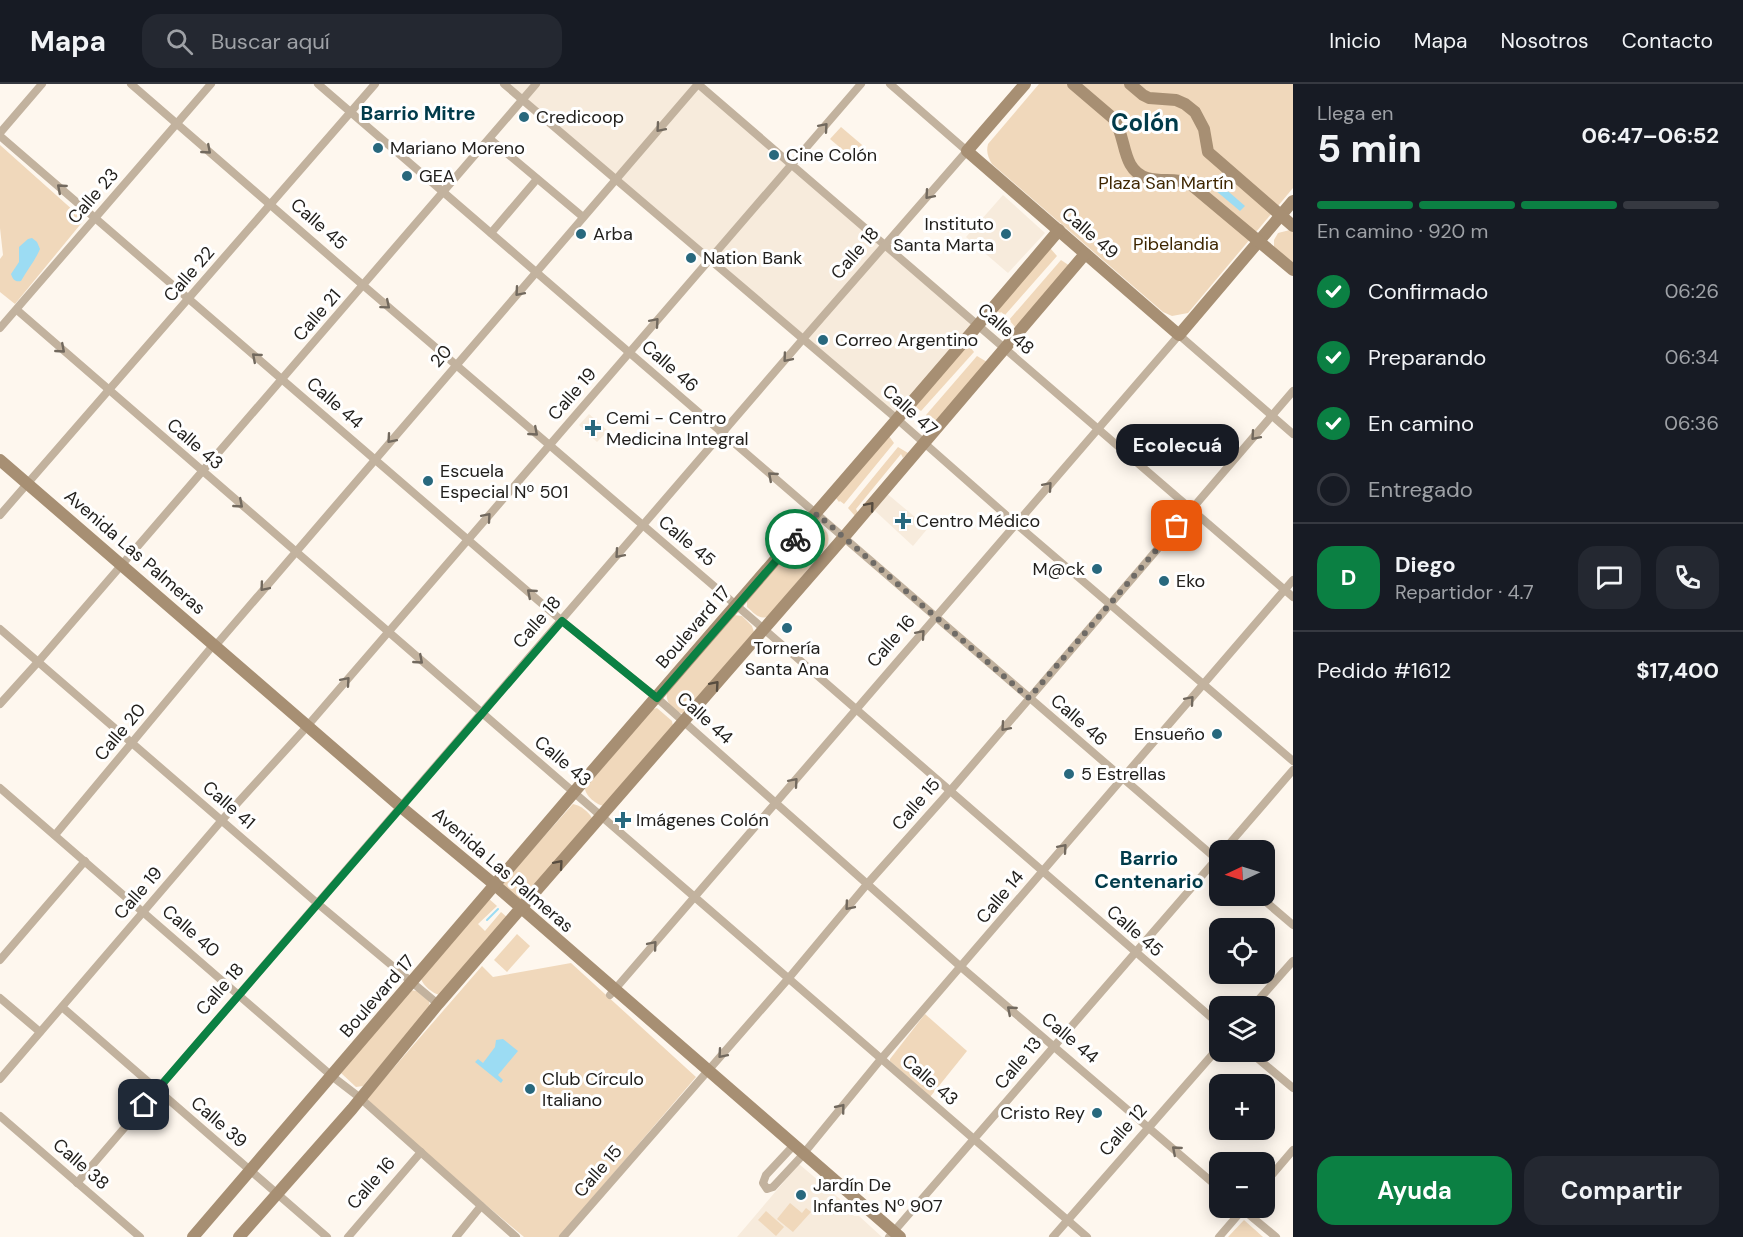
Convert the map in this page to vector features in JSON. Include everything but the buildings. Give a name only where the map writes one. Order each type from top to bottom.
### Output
[{"type":"main road","name":"Calle 18","points":[[967,151],[1025,84]]},
{"type":"main road","points":[[1073,84],[1114,119],[1125,153],[1135,171],[1149,178],[1189,183],[1293,270]]},
{"type":"main road","points":[[1130,84],[1149,98],[1176,100],[1195,112],[1204,129],[1208,152],[1293,226]]},
{"type":"main road","name":"Calle 49","points":[[967,151],[1179,335]]},
{"type":"main road","name":"Calle 16","points":[[1179,335],[1293,201]]},
{"type":"main road","name":"Boulevard 17","points":[[194,1237],[575,791],[817,514],[1059,231]]},
{"type":"main road","points":[[239,1237],[352,1109],[359,1097],[438,1004],[844,537],[1085,254]]},
{"type":"main road","name":"Avenida Las Palmeras","points":[[0,459],[25,486]]},
{"type":"main road","name":"Avenida Las Palmeras","points":[[0,468],[25,486],[213,647],[893,1236]]},
{"type":"street","points":[[0,134],[42,84]]},
{"type":"street","name":"Calle 45","points":[[131,84],[1209,1016]]},
{"type":"street","name":"Calle 23","points":[[0,328],[211,84]]},
{"type":"street","name":"Calle 46","points":[[318,84],[1122,779],[1209,852]]},
{"type":"street","name":"Calle 22","points":[[0,515],[375,84]]},
{"type":"street","name":"Calle 47","points":[[504,84],[1293,761]]},
{"type":"street","name":"Calle 21","points":[[0,704],[364,286],[536,84]]},
{"type":"street","name":"Calle 48","points":[[698,84],[1293,597]]},
{"type":"street","name":"20","points":[[213,647],[698,84]]},
{"type":"street","name":"Calle 19","points":[[0,1079],[861,84]]},
{"type":"street","name":"Calle 49","points":[[890,84],[967,151]]},
{"type":"street","name":"Calle 44","points":[[0,134],[562,621],[684,721],[962,967],[1209,1179]]},
{"type":"street","points":[[490,139],[583,217]]},
{"type":"street","name":"Calle 18","points":[[77,1183],[967,151]]},
{"type":"street","points":[[491,233],[537,180]]},
{"type":"street","name":"Calle 43","points":[[17,310],[387,633],[575,791],[788,979],[1087,1237]]},
{"type":"street","name":"Calle 49","points":[[1179,335],[1293,434]]},
{"type":"street","name":"Calle 16","points":[[613,993],[1179,335]]},
{"type":"street","name":"Calle 15","points":[[563,1237],[1293,391]]},
{"type":"street","name":"Calle 14","points":[[791,1147],[766,1175],[763,1183],[766,1189],[773,1187],[802,1156],[881,1059],[1293,580]]},
{"type":"street","name":"Calle 41","points":[[0,629],[317,903],[438,1004]]},
{"type":"street","name":"Calle 20","points":[[54,835],[213,647]]},
{"type":"street","points":[[1233,840],[1293,770]]},
{"type":"street","name":"Calle 40","points":[[0,788],[333,1077],[359,1097]]},
{"type":"street","points":[[0,960],[85,861]]},
{"type":"street","name":"Calle 13","points":[[893,1236],[1054,1046],[1209,869]]},
{"type":"street","points":[[1271,906],[1293,925]]},
{"type":"street","points":[[1262,996],[1293,961]]},
{"type":"street","points":[[0,998],[40,1032]]},
{"type":"street","name":"Calle 39","points":[[62,1007],[327,1237]]},
{"type":"street","name":"Calle 12","points":[[1053,1237],[1209,1058]]},
{"type":"street","points":[[1262,1062],[1293,1088]]},
{"type":"street","points":[[359,1097],[516,1237]]},
{"type":"street","name":"Calle 38","points":[[0,1116],[140,1237]]},
{"type":"street","points":[[1275,1171],[1293,1150]]},
{"type":"street","name":"Calle 16","points":[[348,1237],[421,1152]]},
{"type":"street","points":[[456,1237],[481,1206]]},
{"type":"street","points":[[1219,1237],[1235,1218]]},
{"type":"street","points":[[1254,1218],[1276,1237]]},
{"type":"shaded area","points":[[506,84],[698,84],[978,326],[897,419]]},
{"type":"shaded area","name":"Instituto Santa Marta","points":[[1003,195],[1045,233],[1008,273],[966,237]]},
{"type":"shaded area","name":"Cemi - Centro Medicina Integral","points":[[589,414],[608,431],[597,442],[579,425]]},
{"type":"shaded area","name":"Centro Médico","points":[[885,492],[928,528],[913,546],[872,508]]},
{"type":"shaded area","points":[[799,1164],[840,1199],[840,1203],[854,1216],[859,1216],[882,1237],[737,1237]]},
{"type":"green space","name":"Plaza San Martín","points":[[1039,84],[1293,84],[1293,188],[1188,313],[1172,316],[1163,312],[992,164],[987,150],[988,144]]},
{"type":"green space","points":[[841,127],[868,150],[857,162],[830,139]]},
{"type":"green space","points":[[0,145],[84,220],[15,304],[0,292],[0,259],[3,255],[0,228]]},
{"type":"green space","points":[[1293,231],[1293,266],[1274,247],[1274,240],[1278,233]]},
{"type":"green space","points":[[1050,248],[1057,256],[1005,315],[996,310]]},
{"type":"green space","points":[[1061,260],[1070,266],[1016,328],[1009,320]]},
{"type":"green space","points":[[967,343],[974,352],[921,411],[913,405]]},
{"type":"green space","points":[[977,356],[987,362],[933,424],[926,415]]},
{"type":"green space","points":[[889,436],[894,443],[844,504],[839,502],[836,498]]},
{"type":"green space","points":[[898,447],[908,453],[903,458],[901,454],[856,509],[858,513],[855,516],[848,508]]},
{"type":"green space","points":[[811,524],[826,530],[827,546],[769,616],[763,618],[757,616],[747,607],[747,599]]},
{"type":"green space","points":[[734,615],[742,616],[752,626],[754,632],[685,714],[678,712],[669,704],[667,693]]},
{"type":"green space","points":[[657,708],[672,721],[673,726],[604,806],[595,802],[589,797],[585,788],[653,709]]},
{"type":"green space","points":[[573,804],[584,809],[592,818],[521,901],[503,886],[504,881]]},
{"type":"green space","points":[[488,898],[497,906],[478,924],[485,931],[501,912],[508,918],[440,995],[434,993],[421,979]]},
{"type":"green space","points":[[517,934],[530,946],[507,972],[494,960]]},
{"type":"green space","name":"Club Círculo Italiano","points":[[571,963],[696,1077],[559,1237],[524,1237],[364,1102],[482,966],[493,977]]},
{"type":"green space","points":[[410,990],[417,991],[429,1001],[430,1007],[363,1086],[356,1087],[341,1073]]},
{"type":"green space","points":[[925,1014],[967,1051],[930,1097],[890,1061]]},
{"type":"green space","points":[[790,1203],[802,1213],[806,1208],[811,1212],[793,1232],[777,1219]]},
{"type":"green space","points":[[766,1211],[784,1227],[776,1236],[758,1220]]},
{"type":"green space","points":[[1244,1220],[1263,1237],[1228,1237]]},
{"type":"water","points":[[1214,179],[1245,206],[1240,211],[1209,185]]},
{"type":"water","points":[[32,238],[40,249],[21,281],[16,281],[11,274],[19,262],[19,247]]},
{"type":"water","points":[[503,1039],[518,1051],[498,1075],[503,1080],[501,1083],[475,1062],[478,1059],[483,1063],[495,1047],[496,1040]]},
{"type":"waterway","points":[[487,920],[498,909]]},
{"type":"way so far","points":[[795,539],[817,514],[1029,698],[1177,526]]},
{"type":"place","name":"Credicoop","points":[[524,117]]},
{"type":"place","name":"Mariano Moreno","points":[[378,148]]},
{"type":"place","name":"Cine Colón","points":[[774,155]]},
{"type":"place","name":"GEA","points":[[407,176]]},
{"type":"place","name":"Arba","points":[[581,234]]},
{"type":"place","name":"Instituto Santa Marta","points":[[1006,234]]},
{"type":"place","name":"Nation Bank","points":[[691,258]]},
{"type":"place","name":"Correo Argentino","points":[[823,340]]},
{"type":"place","name":"Cemi - Centro Medicina Integral","points":[[593,428]]},
{"type":"place","name":"Escuela Especial Nº 501","points":[[428,481]]},
{"type":"place","name":"Centro Médico","points":[[903,521]]},
{"type":"place","name":"Ecolecuá","points":[[1177,526]]},
{"type":"place","name":"M@ck","points":[[1097,569]]},
{"type":"place","name":"Eko","points":[[1164,581]]},
{"type":"place","name":"Tornería Santa Ana","points":[[787,628]]},
{"type":"place","name":"Ensueño","points":[[1217,734]]},
{"type":"place","name":"5 Estrellas","points":[[1069,774]]},
{"type":"place","name":"Imágenes Colón","points":[[623,820]]},
{"type":"place","name":"Club Círculo Italiano","points":[[530,1089]]},
{"type":"place","name":"Cristo Rey","points":[[1097,1113]]},
{"type":"place","name":"Jardín De Infantes Nº 907","points":[[801,1195]]},
{"type":"district","name":"Barrio Mitre","points":[[418,113]]},
{"type":"district","name":"Colón","points":[[1145,123]]},
{"type":"district","name":"Barrio Centenario","points":[[1149,870]]},
{"type":"route","points":[[144,1105],[562,621],[657,698],[795,539]]},
{"type":"park label","name":"Pibelandia","points":[[1176,244]]}]
